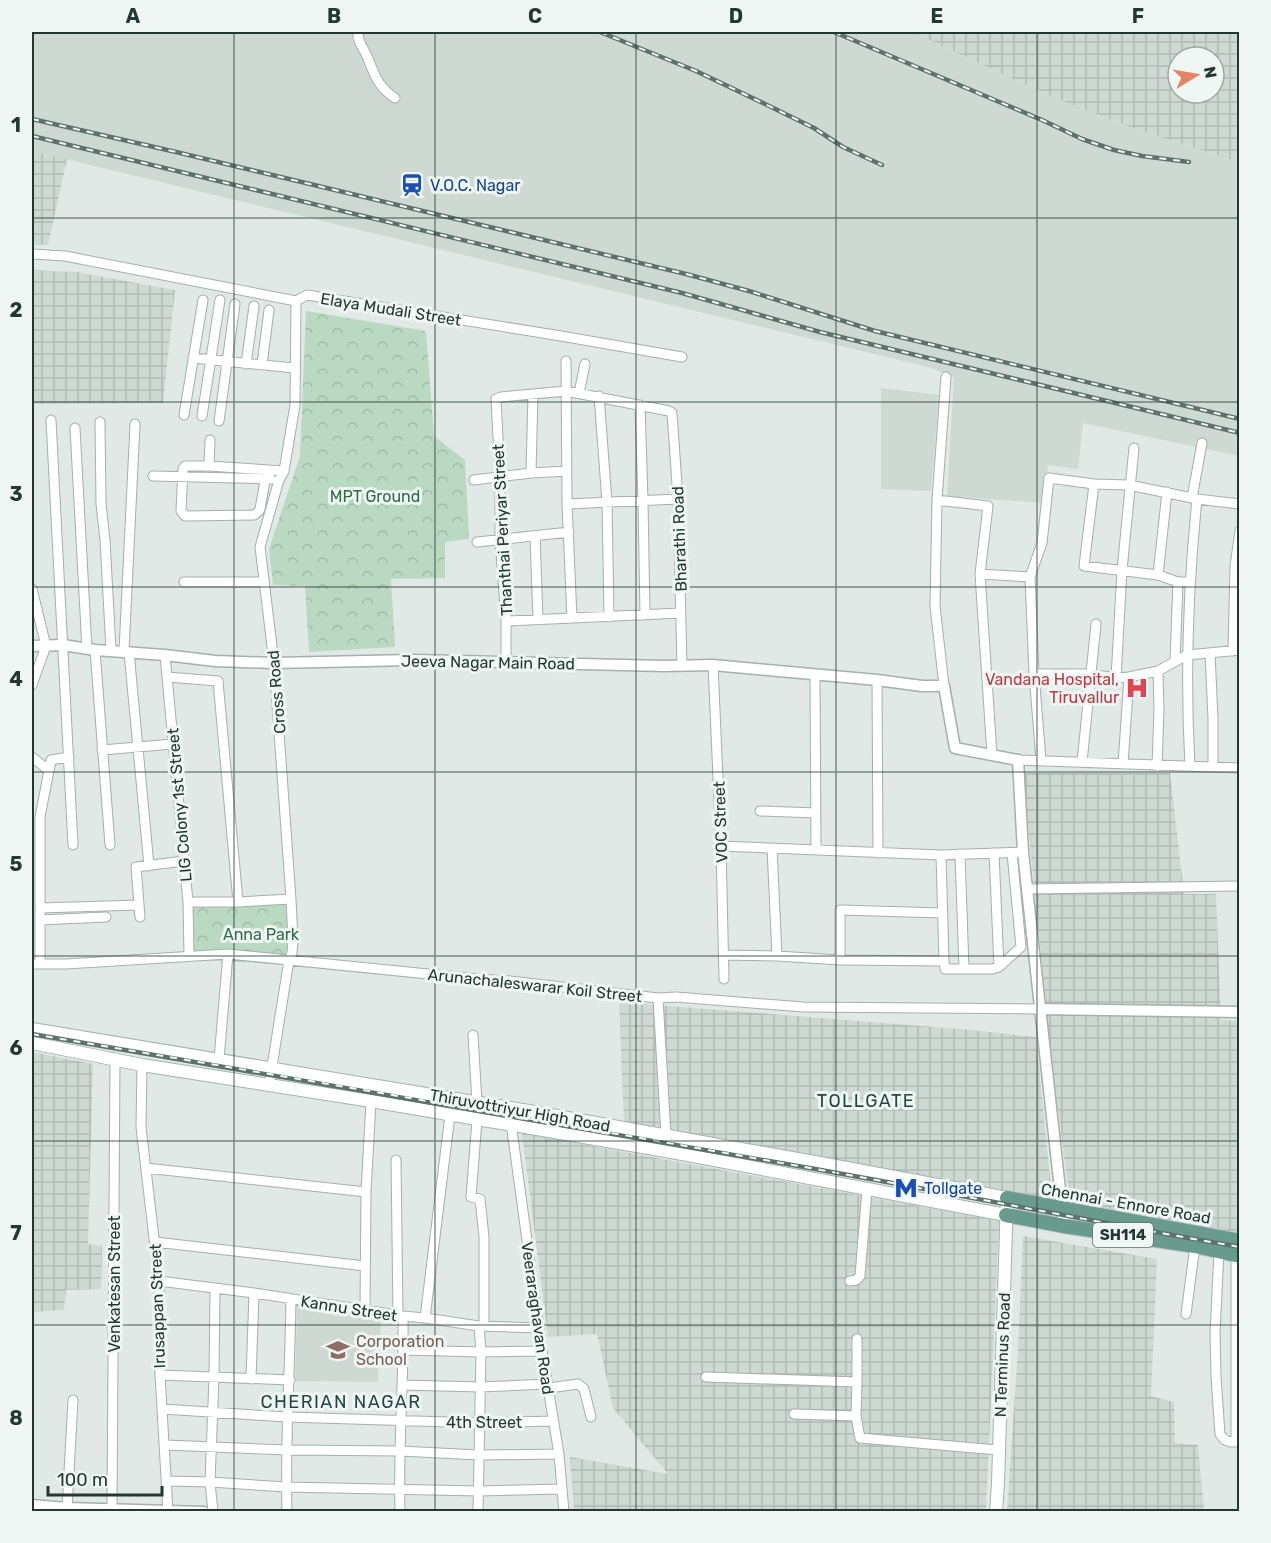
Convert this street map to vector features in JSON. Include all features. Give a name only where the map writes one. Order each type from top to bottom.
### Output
[{"type":"main road","name":"Thiruvottriyur High Road","points":[[32,1029],[509,1108],[820,1162],[1007,1198]]},
{"type":"main road","name":"Thiruvottriyur High Road","points":[[32,1043],[142,1065],[666,1151],[1006,1215]]},
{"type":"main road","name":"Chennai - Ennore Road","points":[[1007,1198],[1239,1241]]},
{"type":"main road","name":"N Terminus Road","points":[[996,1512],[1007,1198]]},
{"type":"main road","name":"Chennai - Ennore Road","points":[[1006,1215],[1195,1246],[1238,1256]]},
{"type":"street","points":[[357,32],[373,75],[386,92],[395,98]]},
{"type":"street","name":"Elaya Mudali Street","points":[[32,255],[65,256],[296,301],[307,295],[682,357]]},
{"type":"street","points":[[184,415],[203,300]]},
{"type":"street","points":[[202,416],[220,300]]},
{"type":"street","name":"Cross Road","points":[[269,1085],[293,947],[274,663],[260,547],[281,475],[295,405],[296,301]]},
{"type":"street","points":[[219,421],[235,304]]},
{"type":"street","points":[[246,364],[255,306]]},
{"type":"street","points":[[262,365],[269,310]]},
{"type":"street","points":[[193,358],[294,368]]},
{"type":"street","points":[[566,361],[567,504],[572,618]]},
{"type":"street","points":[[579,393],[585,364]]},
{"type":"street","points":[[946,377],[937,500],[935,606],[944,686],[956,748],[1018,759],[1239,768]]},
{"type":"street","points":[[531,473],[532,394],[566,391],[640,405],[645,615]]},
{"type":"street","name":"Thanthai Periyar Street","points":[[506,662],[496,399],[532,394]]},
{"type":"street","points":[[599,396],[607,502],[609,616]]},
{"type":"street","name":"Bharathi Road","points":[[640,405],[672,413],[678,499],[682,666]]},
{"type":"street","points":[[51,420],[73,845]]},
{"type":"street","points":[[100,422],[101,504],[111,650]]},
{"type":"street","points":[[135,424],[127,652],[149,866]]},
{"type":"street","points":[[75,429],[91,649],[110,845]]},
{"type":"street","points":[[209,466],[210,440]]},
{"type":"street","points":[[1190,766],[1187,655],[1195,498],[1202,443]]},
{"type":"street","points":[[1116,678],[1122,570],[1134,448]]},
{"type":"street","points":[[266,474],[260,509],[254,515],[185,516],[180,511],[185,466],[209,466],[281,475]]},
{"type":"street","points":[[474,480],[567,471]]},
{"type":"street","points":[[153,476],[266,474]]},
{"type":"street","points":[[1041,760],[1034,674],[1030,577],[1042,543],[1049,478],[1094,484],[1129,485],[1239,504]]},
{"type":"street","points":[[1094,484],[1084,566],[1158,575],[1178,582],[1190,582]]},
{"type":"street","points":[[1158,575],[1167,492]]},
{"type":"street","points":[[567,504],[678,499]]},
{"type":"street","points":[[937,500],[988,506],[980,574],[992,755]]},
{"type":"street","points":[[1034,674],[1129,677],[1158,671],[1187,655],[1236,651],[1235,566],[1239,531]]},
{"type":"street","points":[[477,542],[569,532]]},
{"type":"street","points":[[535,536],[538,620]]},
{"type":"street","points":[[980,574],[1030,577]]},
{"type":"street","points":[[184,582],[264,582]]},
{"type":"street","points":[[1175,661],[1178,582]]},
{"type":"street","points":[[32,589],[46,646],[32,685]]},
{"type":"street","points":[[506,621],[681,614]]},
{"type":"street","points":[[1082,762],[1096,624]]},
{"type":"street","name":"Jeeva Nagar Main Road","points":[[32,645],[63,645],[216,661],[274,663],[412,660],[713,665],[922,686],[944,686]]},
{"type":"street","points":[[1210,653],[1213,767]]},
{"type":"street","name":"LIG Colony 1st Street","points":[[165,655],[188,902],[189,956]]},
{"type":"street","name":"VOC Street","points":[[713,665],[724,979]]},
{"type":"street","points":[[1157,766],[1158,671]]},
{"type":"street","points":[[815,675],[816,849]]},
{"type":"street","points":[[167,677],[218,681],[238,902]]},
{"type":"street","points":[[1123,764],[1129,677]]},
{"type":"street","points":[[877,680],[878,853]]},
{"type":"street","points":[[102,750],[173,744]]},
{"type":"street","points":[[32,757],[48,770]]},
{"type":"street","points":[[36,964],[40,920],[40,817],[51,760],[69,757]]},
{"type":"street","points":[[1018,759],[1023,852],[1064,1226]]},
{"type":"street","points":[[32,810],[40,817]]},
{"type":"street","points":[[760,811],[816,813]]},
{"type":"street","points":[[721,846],[942,855],[1023,852]]},
{"type":"street","points":[[772,848],[777,956]]},
{"type":"street","points":[[994,853],[999,967]]},
{"type":"street","points":[[942,855],[945,969],[992,969],[999,967],[1021,947],[1012,853]]},
{"type":"street","points":[[960,854],[964,969]]},
{"type":"street","points":[[141,917],[136,867],[184,861]]},
{"type":"street","points":[[1027,889],[1239,887]]},
{"type":"street","points":[[188,902],[291,899]]},
{"type":"street","points":[[40,908],[138,905]]},
{"type":"street","points":[[840,960],[840,910],[943,913]]},
{"type":"street","points":[[40,920],[106,917]]},
{"type":"street","points":[[293,947],[301,955],[303,961]]},
{"type":"street","points":[[219,1059],[228,954]]},
{"type":"street","name":"Arunachaleswarar Koil Street","points":[[36,964],[228,954],[510,981],[658,998],[676,997],[803,1007],[1040,1010]]},
{"type":"street","points":[[724,955],[840,960],[944,961]]},
{"type":"street","points":[[658,998],[666,1136]]},
{"type":"street","points":[[1040,1010],[1239,1012]]},
{"type":"street","points":[[473,1035],[477,1103]]},
{"type":"street","name":"Venkatesan Street","points":[[112,1509],[115,1058]]},
{"type":"street","name":"Irusappan Street","points":[[142,1065],[141,1127],[159,1281],[160,1375],[168,1511]]},
{"type":"street","points":[[365,1310],[366,1192],[371,1101]]},
{"type":"street","name":"Veeraraghavan Road","points":[[509,1108],[542,1351],[559,1455],[564,1512]]},
{"type":"street","points":[[425,1318],[450,1115]]},
{"type":"street","points":[[477,1120],[471,1197],[480,1199],[484,1237],[478,1512]]},
{"type":"street","points":[[396,1160],[404,1350],[400,1420],[400,1512]]},
{"type":"street","points":[[146,1168],[366,1192]]},
{"type":"street","points":[[850,1281],[860,1276],[867,1189]]},
{"type":"street","points":[[155,1242],[365,1266]]},
{"type":"street","points":[[1186,1314],[1195,1246]]},
{"type":"street","points":[[1218,1251],[1215,1333],[1220,1434],[1225,1440],[1238,1442],[1238,1256]]},
{"type":"street","name":"Kannu Street","points":[[159,1281],[481,1326],[539,1328]]},
{"type":"street","points":[[213,1512],[210,1482],[215,1288]]},
{"type":"street","points":[[252,1379],[254,1293]]},
{"type":"street","points":[[287,1512],[286,1417],[290,1380],[291,1299]]},
{"type":"street","points":[[857,1339],[856,1416],[860,1438],[998,1450]]},
{"type":"street","points":[[404,1350],[542,1351]]},
{"type":"street","points":[[160,1375],[290,1380]]},
{"type":"street","points":[[706,1377],[857,1382]]},
{"type":"street","points":[[402,1385],[480,1387],[578,1384],[584,1389],[591,1417]]},
{"type":"street","points":[[67,1508],[73,1400]]},
{"type":"street","name":"4th Street","points":[[162,1409],[286,1417],[480,1423],[553,1421]]},
{"type":"street","points":[[794,1414],[856,1416]]},
{"type":"street","points":[[165,1446],[479,1455],[559,1455]]},
{"type":"street","points":[[167,1480],[286,1487],[479,1491],[562,1490]]},
{"type":"street","points":[[32,1505],[204,1512]]},
{"type":"shaded area","points":[[32,32],[912,32],[1050,96],[1130,127],[1239,162],[1239,456],[1083,423],[1078,469],[1048,465],[1043,503],[947,496],[954,377],[928,367],[32,151]]},
{"type":"shaded area","points":[[912,32],[1239,32],[1239,162],[1130,127],[1050,96]]},
{"type":"shaded area","points":[[32,151],[67,159],[48,245],[32,245]]},
{"type":"shaded area","points":[[32,270],[76,272],[175,290],[163,403],[32,404]]},
{"type":"shaded area","points":[[881,388],[939,395],[931,491],[881,489]]},
{"type":"shaded area","points":[[1023,773],[1170,773],[1184,894],[1216,894],[1221,1020],[1239,1021],[1239,1234],[1070,1202],[1049,1038]]},
{"type":"shaded area","points":[[619,1002],[1036,1037],[1052,1199],[624,1122]]},
{"type":"shaded area","points":[[32,1052],[93,1064],[88,1244],[102,1246],[101,1289],[66,1290],[64,1310],[32,1312]]},
{"type":"shaded area","points":[[522,1133],[999,1221],[986,1511],[574,1511],[570,1457],[668,1474],[613,1408],[597,1334],[548,1337]]},
{"type":"shaded area","points":[[1023,1236],[1157,1259],[1151,1396],[1174,1402],[1175,1443],[1198,1445],[1204,1511],[1007,1511]]},
{"type":"shaded area","name":"Corporation School","points":[[297,1304],[381,1320],[378,1382],[295,1381]]},
{"type":"green space","name":"MPT Ground","points":[[306,311],[426,331],[434,436],[465,460],[469,539],[445,542],[445,578],[391,579],[395,647],[309,652],[305,586],[273,585],[269,549],[300,456]]},
{"type":"green space","name":"Anna Park","points":[[191,905],[288,905],[291,951],[282,964],[192,960]]},
{"type":"railway","points":[[600,32],[696,71],[814,128],[843,147],[882,165]]},
{"type":"railway","points":[[834,32],[1082,139],[1114,150],[1189,162]]},
{"type":"railway","points":[[32,119],[686,274],[749,291],[875,331],[1240,419]]},
{"type":"railway","points":[[32,136],[682,293],[820,332],[1240,433]]},
{"type":"railway","points":[[32,1034],[722,1152],[1240,1247]]},
{"type":"place","name":"V.O.C. Nagar","points":[[412,185]]},
{"type":"place","name":"Vandana Hospital, Tiruvallur","points":[[1137,688]]},
{"type":"place","name":"Tollgate","points":[[906,1188]]},
{"type":"place","name":"Corporation School","points":[[338,1350]]},
{"type":"district","name":"TOLLGATE","points":[[866,1101]]},
{"type":"district","name":"CHERIAN NAGAR","points":[[341,1402]]}]
